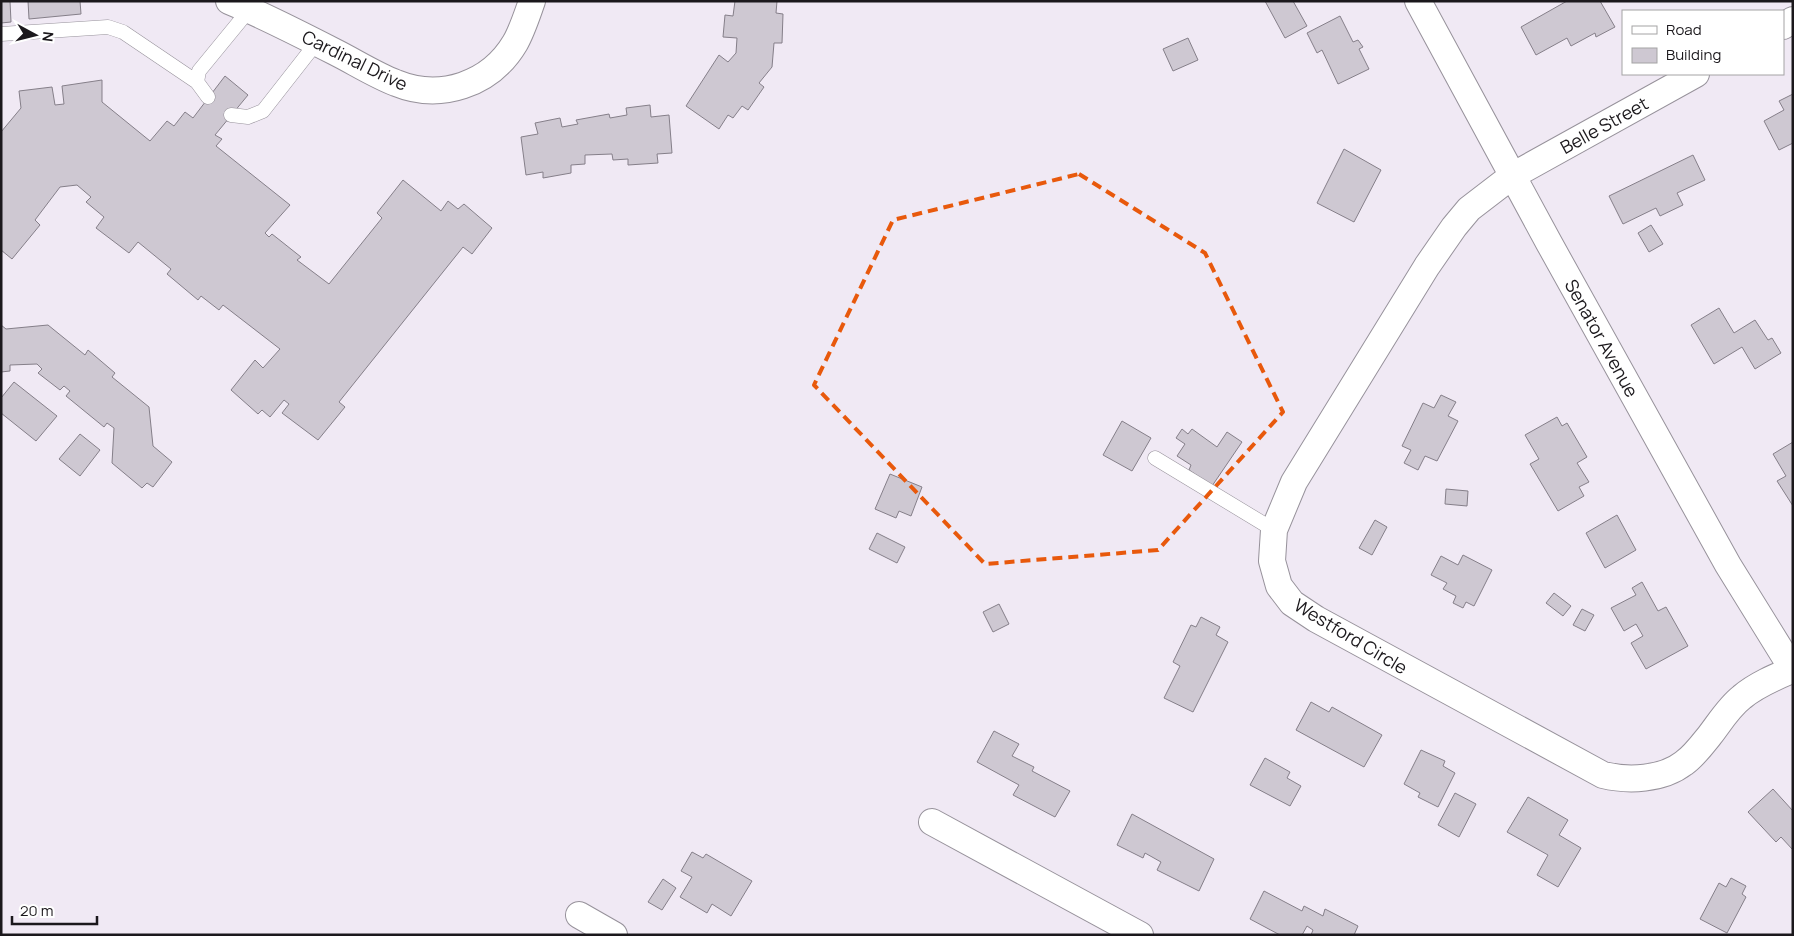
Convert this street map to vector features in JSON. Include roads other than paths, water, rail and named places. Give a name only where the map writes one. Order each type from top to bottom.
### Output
[{"type":"street","name":"Cardinal Drive","points":[[239,6],[317,42],[396,83],[416,89],[432,91],[450,89],[477,80],[503,58],[515,43],[532,1]]},
{"type":"street","name":"Senator Avenue","points":[[1418,1],[1512,176],[1728,564],[1793,670]]},
{"type":"street","name":"Belle Street","points":[[1512,176],[1694,75]]},
{"type":"street","name":"Westford Circle","points":[[1512,176],[1469,209],[1427,266],[1294,482],[1274,530],[1272,549],[1274,572],[1283,593],[1292,602],[1333,629],[1603,775],[1622,779],[1661,774],[1682,764],[1692,756],[1741,697],[1793,670]]},
{"type":"street","points":[[932,822],[1140,935]]},
{"type":"street","points":[[579,915],[614,935]]},
{"type":"lane","points":[[198,82],[199,71],[239,6]]},
{"type":"lane","points":[[1,34],[108,27],[123,32],[198,82],[208,97]]},
{"type":"lane","points":[[231,114],[248,117],[263,111],[317,42]]},
{"type":"lane","points":[[1155,458],[1274,530]]}]
